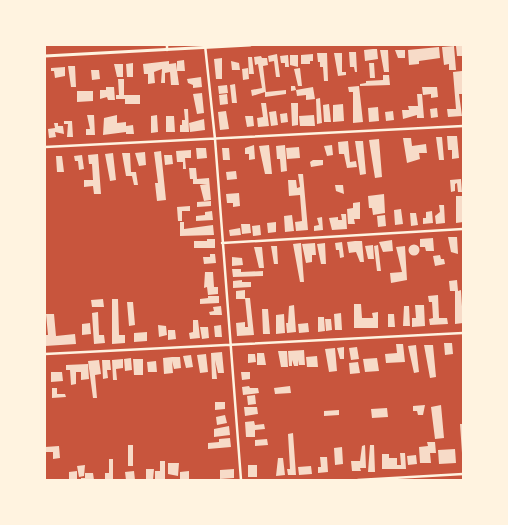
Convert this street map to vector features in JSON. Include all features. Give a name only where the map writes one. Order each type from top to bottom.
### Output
[{"type":"street","points":[[166,45],[168,50]]},
{"type":"street","points":[[45,56],[250,45]]},
{"type":"street","points":[[205,46],[215,139],[242,480]]},
{"type":"street","points":[[45,147],[463,126]]},
{"type":"street","points":[[222,243],[463,229]]},
{"type":"street","points":[[45,354],[231,343],[463,333]]},
{"type":"street","points":[[358,480],[463,474]]},
{"type":"building","points":[[454,46],[456,70],[449,70],[449,64],[444,65],[442,47]]},
{"type":"building","points":[[456,46],[463,46],[463,56],[457,56]]},
{"type":"building","points":[[439,47],[440,58],[419,61],[419,64],[409,65],[408,50]]},
{"type":"building","points":[[377,49],[378,59],[365,61],[364,50]]},
{"type":"building","points":[[380,50],[388,50],[389,72],[384,72]]},
{"type":"building","points":[[395,50],[405,50],[405,58],[398,58]]},
{"type":"building","points":[[349,52],[356,52],[357,72],[355,72],[354,67],[350,67]]},
{"type":"building","points":[[317,53],[327,53],[328,81],[324,81],[323,67],[320,67]]},
{"type":"building","points":[[334,53],[342,53],[342,72],[346,72],[346,75],[338,76]]},
{"type":"building","points":[[277,54],[280,77],[276,77],[274,61],[269,62],[268,56]]},
{"type":"building","points":[[313,54],[313,61],[310,61],[310,64],[301,64],[301,55]]},
{"type":"building","points":[[288,55],[289,67],[285,67],[285,63],[281,63],[280,56]]},
{"type":"building","points":[[290,55],[298,55],[298,67],[290,65]]},
{"type":"building","points":[[261,56],[262,58],[267,58],[268,65],[263,66],[266,92],[286,90],[286,94],[265,97],[265,92],[252,96],[251,90],[262,88],[258,64],[255,65],[254,57]]},
{"type":"building","points":[[248,57],[252,57],[254,74],[249,74]]},
{"type":"building","points":[[222,58],[222,79],[216,79],[214,59]]},
{"type":"building","points":[[184,60],[185,71],[177,71],[177,61]]},
{"type":"building","points":[[169,61],[169,64],[176,63],[179,85],[171,85],[170,72],[165,73],[165,83],[161,83],[162,69],[154,72],[155,83],[148,84],[148,74],[144,74],[143,64]]},
{"type":"building","points":[[231,61],[239,63],[240,70],[232,70]]},
{"type":"building","points":[[133,63],[133,77],[127,77],[126,64]]},
{"type":"building","points":[[369,63],[374,63],[375,78],[370,78]]},
{"type":"building","points":[[114,64],[123,64],[123,77],[117,77]]},
{"type":"building","points":[[68,66],[75,66],[76,87],[71,87]]},
{"type":"building","points":[[65,67],[65,76],[55,78],[54,71],[51,71],[51,68]]},
{"type":"building","points":[[248,68],[249,79],[243,80],[242,69]]},
{"type":"building","points":[[300,68],[302,86],[298,86],[294,69]]},
{"type":"building","points":[[91,70],[99,70],[100,79],[92,80]]},
{"type":"building","points":[[462,71],[463,94],[459,94],[462,116],[448,117],[447,109],[456,109],[453,72]]},
{"type":"building","points":[[383,75],[389,75],[390,85],[360,86],[360,84],[366,83],[366,81],[383,80]]},
{"type":"building","points":[[201,77],[202,87],[193,88],[193,85],[188,83],[187,79]]},
{"type":"building","points":[[118,79],[124,79],[124,95],[140,95],[140,104],[125,104],[125,99],[116,99],[116,95],[119,95]]},
{"type":"building","points":[[235,84],[237,103],[232,103],[230,85]]},
{"type":"building","points":[[227,85],[228,93],[219,94],[218,86]]},
{"type":"building","points":[[291,86],[295,86],[296,90],[291,91]]},
{"type":"building","points":[[359,86],[363,122],[353,123],[353,92],[349,92],[348,87]]},
{"type":"building","points":[[106,87],[114,87],[115,100],[108,100],[107,97],[100,99],[100,90],[106,90]]},
{"type":"building","points":[[313,87],[315,99],[306,100],[306,95],[297,96],[296,90]]},
{"type":"building","points":[[422,87],[437,87],[438,97],[431,98],[431,94],[423,95]]},
{"type":"building","points":[[77,91],[93,91],[93,101],[77,102]]},
{"type":"building","points":[[202,93],[204,113],[197,114],[193,94]]},
{"type":"building","points":[[227,94],[228,104],[220,105],[219,95]]},
{"type":"building","points":[[417,94],[422,94],[424,118],[417,118],[417,115],[403,119],[402,110],[409,110],[408,106],[418,106]]},
{"type":"building","points":[[320,98],[322,123],[317,124],[316,99]]},
{"type":"building","points":[[261,103],[266,103],[269,126],[258,127],[257,118],[263,117]]},
{"type":"building","points":[[291,103],[298,103],[298,125],[292,126]]},
{"type":"building","points":[[329,104],[331,122],[324,122],[323,105]]},
{"type":"building","points":[[343,104],[344,121],[333,122],[333,105]]},
{"type":"building","points":[[378,107],[379,121],[369,122],[368,108]]},
{"type":"building","points":[[437,108],[438,117],[431,118],[430,109]]},
{"type":"building","points":[[184,109],[188,109],[189,132],[180,132],[182,120],[185,120]]},
{"type":"building","points":[[226,111],[229,129],[220,130],[218,112]]},
{"type":"building","points":[[276,111],[278,125],[271,126],[269,112]]},
{"type":"building","points":[[393,111],[394,120],[386,121],[385,112]]},
{"type":"building","points":[[287,113],[288,122],[281,123],[280,114]]},
{"type":"building","points":[[87,115],[94,115],[95,135],[86,135],[86,129],[90,129]]},
{"type":"building","points":[[117,115],[117,123],[126,122],[126,126],[133,125],[134,134],[126,134],[126,132],[103,135],[104,118]]},
{"type":"building","points":[[157,115],[158,132],[151,133],[151,116]]},
{"type":"building","points":[[314,115],[315,126],[300,126],[299,116]]},
{"type":"building","points":[[166,116],[174,116],[175,132],[166,132]]},
{"type":"building","points":[[245,116],[253,116],[254,126],[247,127]]},
{"type":"building","points":[[204,119],[205,130],[190,132],[189,123]]},
{"type":"building","points":[[64,121],[72,121],[73,137],[67,137],[68,124],[64,124]]},
{"type":"building","points":[[54,123],[58,123],[58,126],[63,126],[64,134],[55,132],[56,137],[49,138],[48,129],[55,128]]},
{"type":"building","points":[[447,136],[457,136],[459,158],[452,159],[452,150],[448,150]]},
{"type":"building","points":[[436,137],[442,137],[444,160],[439,160]]},
{"type":"building","points":[[403,138],[411,138],[412,146],[426,144],[427,153],[419,153],[420,159],[407,163]]},
{"type":"building","points":[[379,139],[382,177],[375,178],[369,140]]},
{"type":"building","points":[[348,141],[350,162],[356,161],[357,167],[347,168],[344,154],[339,154],[338,142]]},
{"type":"building","points":[[355,141],[363,141],[366,174],[360,175]]},
{"type":"building","points":[[254,145],[255,159],[249,160],[249,154],[245,154],[245,148]]},
{"type":"building","points":[[269,145],[272,174],[265,174],[259,146]]},
{"type":"building","points":[[285,145],[287,171],[281,172],[276,146]]},
{"type":"building","points":[[332,145],[333,155],[327,156],[324,146]]},
{"type":"building","points":[[299,147],[300,158],[287,159],[286,148]]},
{"type":"building","points":[[196,148],[206,148],[207,158],[197,159]]},
{"type":"building","points":[[222,148],[229,148],[230,160],[223,160]]},
{"type":"building","points":[[191,150],[191,158],[185,158],[186,169],[183,169],[183,162],[177,162],[176,151]]},
{"type":"building","points":[[161,151],[166,200],[157,201],[155,183],[158,183],[154,152]]},
{"type":"building","points":[[145,152],[146,165],[139,166],[135,153]]},
{"type":"building","points":[[113,153],[116,180],[110,181],[105,154]]},
{"type":"building","points":[[122,153],[130,153],[131,172],[136,172],[138,185],[134,185],[132,176],[126,176]]},
{"type":"building","points":[[98,154],[101,194],[94,194],[93,186],[84,187],[84,180],[93,180],[92,164],[89,164],[88,155]]},
{"type":"building","points":[[82,155],[84,169],[79,170],[78,161],[75,161],[74,156]]},
{"type":"building","points":[[164,155],[172,155],[173,164],[165,165]]},
{"type":"building","points":[[56,156],[62,156],[64,172],[57,172]]},
{"type":"building","points":[[313,160],[323,160],[323,165],[311,167],[310,162]]},
{"type":"building","points":[[189,168],[196,168],[197,179],[209,178],[211,200],[204,201],[200,185],[207,184],[193,184],[193,179],[190,179]]},
{"type":"building","points":[[236,171],[237,179],[227,180],[226,172]]},
{"type":"building","points":[[298,174],[303,174],[308,230],[296,231],[295,222],[302,221],[300,195],[289,196],[288,180],[296,180],[297,188],[300,187]]},
{"type":"building","points":[[461,179],[462,192],[458,192],[457,183],[455,184],[455,191],[451,192],[450,180]]},
{"type":"building","points":[[335,185],[343,185],[344,194],[336,191]]},
{"type":"building","points":[[239,193],[240,206],[233,207],[233,203],[227,203],[226,194]]},
{"type":"building","points":[[384,194],[385,213],[373,215],[372,208],[369,208],[368,196]]},
{"type":"building","points":[[456,196],[462,196],[463,222],[456,223]]},
{"type":"building","points":[[211,201],[211,206],[197,207],[197,202]]},
{"type":"building","points":[[360,202],[360,219],[354,219],[355,224],[348,224],[347,209],[353,208],[353,203]]},
{"type":"building","points":[[439,205],[444,205],[445,223],[436,224],[435,216],[440,212]]},
{"type":"building","points":[[190,206],[190,211],[182,211],[182,221],[178,221],[177,207]]},
{"type":"building","points":[[401,209],[403,224],[395,225],[394,210]]},
{"type":"building","points":[[212,211],[213,220],[196,221],[196,216],[205,215],[205,212]]},
{"type":"building","points":[[432,211],[433,223],[423,224],[426,212]]},
{"type":"building","points":[[410,213],[416,213],[418,225],[411,226]]},
{"type":"building","points":[[341,214],[346,214],[347,229],[332,230],[329,218],[338,217],[338,220],[342,220]]},
{"type":"building","points":[[292,215],[294,231],[285,232],[284,216]]},
{"type":"building","points":[[385,215],[386,226],[378,227],[377,216]]},
{"type":"building","points":[[322,217],[323,230],[314,231],[314,226],[319,225],[317,218]]},
{"type":"building","points":[[180,222],[184,222],[184,229],[213,225],[214,235],[180,236]]},
{"type":"building","points":[[276,222],[276,232],[268,233],[267,223]]},
{"type":"building","points":[[241,224],[250,224],[251,233],[242,234]]},
{"type":"building","points":[[260,225],[261,235],[253,236],[252,226]]},
{"type":"building","points":[[240,228],[241,235],[230,236],[229,230]]},
{"type":"building","points":[[448,237],[457,237],[458,254],[451,252]]},
{"type":"building","points":[[433,238],[434,251],[426,251],[425,247],[420,247],[420,239]]},
{"type":"building","points":[[207,239],[215,239],[215,248],[194,248],[194,241],[207,241]]},
{"type":"building","points":[[392,240],[393,251],[383,252],[379,242]]},
{"type":"building","points":[[362,241],[364,262],[360,262],[356,252],[349,253],[347,242]]},
{"type":"building","points":[[342,242],[344,257],[340,258],[339,250],[336,250],[335,243]]},
{"type":"building","points":[[301,243],[304,282],[300,282],[293,244]]},
{"type":"building","points":[[315,243],[316,255],[312,255],[312,262],[306,263],[302,244]]},
{"type":"building","points":[[325,243],[326,264],[321,264],[317,244]]},
{"type":"building","points":[[414,244],[420,250],[414,256],[408,250]]},
{"type":"building","points":[[373,245],[374,259],[368,259],[365,246]]},
{"type":"building","points":[[378,245],[381,271],[377,271],[374,246]]},
{"type":"building","points":[[271,246],[277,246],[278,264],[274,264]]},
{"type":"building","points":[[405,246],[407,280],[391,283],[390,273],[402,272],[396,247]]},
{"type":"building","points":[[254,247],[262,247],[264,268],[259,268]]},
{"type":"building","points":[[210,254],[215,254],[216,263],[204,264],[203,257],[210,257]]},
{"type":"building","points":[[440,255],[441,259],[444,259],[445,264],[435,266],[433,256]]},
{"type":"building","points":[[232,257],[242,258],[243,265],[232,266]]},
{"type":"building","points":[[232,269],[241,269],[241,272],[263,271],[263,276],[233,277]]},
{"type":"building","points":[[205,272],[213,272],[214,287],[218,287],[218,294],[208,295],[207,287],[204,288]]},
{"type":"building","points":[[242,280],[242,282],[251,282],[251,287],[233,288],[233,281]]},
{"type":"building","points":[[457,280],[458,291],[461,290],[463,323],[455,324],[455,291],[450,291],[449,281]]},
{"type":"building","points":[[245,290],[245,299],[236,299],[236,291]]},
{"type":"building","points":[[438,295],[439,318],[447,318],[448,324],[430,325],[429,319],[433,318],[432,302],[429,302],[428,296]]},
{"type":"building","points":[[208,296],[219,296],[219,303],[200,304],[200,299],[208,298]]},
{"type":"building","points":[[245,298],[250,298],[254,335],[237,336],[236,323],[245,322],[245,327],[248,327]]},
{"type":"building","points":[[103,299],[104,307],[92,307],[91,300]]},
{"type":"building","points":[[112,299],[118,299],[119,335],[125,335],[125,343],[112,344]]},
{"type":"building","points":[[127,302],[133,302],[135,325],[129,326]]},
{"type":"building","points":[[354,304],[361,304],[362,318],[373,318],[372,313],[378,312],[378,328],[354,328]]},
{"type":"building","points":[[294,305],[296,332],[287,333],[286,323],[288,323],[289,306]]},
{"type":"building","points":[[415,305],[424,305],[425,326],[412,327],[412,318],[416,318]]},
{"type":"building","points":[[221,306],[222,315],[210,315],[209,312],[214,311],[213,307]]},
{"type":"building","points":[[404,306],[409,306],[410,326],[403,326]]},
{"type":"building","points":[[262,309],[268,309],[270,334],[263,334]]},
{"type":"building","points":[[98,312],[99,335],[104,335],[105,343],[94,344],[92,313]]},
{"type":"building","points":[[341,313],[342,330],[335,330],[334,314]]},
{"type":"building","points":[[46,314],[54,314],[56,336],[75,334],[76,344],[45,346],[45,335],[48,335]]},
{"type":"building","points":[[284,314],[285,333],[276,334],[276,315]]},
{"type":"building","points":[[388,314],[394,314],[395,327],[388,327]]},
{"type":"building","points":[[318,317],[324,317],[325,331],[318,332]]},
{"type":"building","points":[[325,319],[331,319],[332,330],[326,331]]},
{"type":"building","points":[[193,320],[198,320],[200,338],[190,339],[189,333],[193,332]]},
{"type":"building","points":[[90,323],[91,334],[82,335],[82,324]]},
{"type":"building","points":[[308,323],[309,332],[299,333],[298,324]]},
{"type":"building","points":[[158,325],[166,326],[167,335],[159,337]]},
{"type":"building","points":[[221,325],[222,337],[215,337],[214,326]]},
{"type":"building","points":[[200,327],[208,327],[209,338],[202,339]]},
{"type":"building","points":[[168,330],[175,330],[176,339],[168,340]]},
{"type":"building","points":[[147,332],[147,341],[134,342],[134,333]]},
{"type":"building","points":[[444,343],[452,343],[453,354],[445,355]]},
{"type":"building","points":[[396,344],[403,344],[405,362],[386,363],[385,354],[397,353]]},
{"type":"building","points":[[416,345],[419,372],[414,373],[408,346]]},
{"type":"building","points":[[424,345],[433,345],[436,377],[430,378]]},
{"type":"building","points":[[344,347],[344,359],[340,359],[337,348]]},
{"type":"building","points":[[357,347],[359,359],[351,360],[349,348]]},
{"type":"building","points":[[335,348],[337,371],[329,372],[325,349]]},
{"type":"building","points":[[304,350],[305,365],[299,365],[299,360],[298,366],[294,366],[292,360],[292,366],[289,366],[288,351]]},
{"type":"building","points":[[278,351],[287,351],[288,367],[281,367]]},
{"type":"building","points":[[222,352],[224,373],[218,373],[215,360],[217,379],[212,379],[211,353]]},
{"type":"building","points":[[257,353],[264,353],[266,365],[257,365]]},
{"type":"building","points":[[206,354],[208,372],[200,373],[197,355]]},
{"type":"building","points":[[248,354],[255,354],[256,362],[248,363]]},
{"type":"building","points":[[191,355],[193,367],[186,368],[183,356]]},
{"type":"building","points":[[317,356],[318,367],[307,367],[306,357]]},
{"type":"building","points":[[180,357],[181,368],[174,369],[172,361],[173,373],[164,374],[163,358]]},
{"type":"building","points":[[131,358],[132,370],[125,371],[124,359]]},
{"type":"building","points":[[377,358],[379,371],[365,372],[363,359]]},
{"type":"building","points":[[123,359],[123,368],[116,369],[117,380],[113,380],[112,360]]},
{"type":"building","points":[[133,359],[143,359],[143,375],[134,375]]},
{"type":"building","points":[[99,360],[101,374],[95,375],[97,398],[93,398],[88,361]]},
{"type":"building","points":[[102,360],[110,360],[111,370],[107,370],[108,378],[103,379]]},
{"type":"building","points":[[156,361],[157,372],[148,372],[147,362]]},
{"type":"building","points":[[358,362],[360,373],[350,374],[349,363]]},
{"type":"building","points":[[88,364],[89,379],[81,380],[81,372],[76,372],[76,384],[71,385],[70,370],[66,370],[66,365]]},
{"type":"building","points":[[51,372],[62,372],[63,381],[51,382]]},
{"type":"building","points":[[241,372],[250,372],[250,379],[242,380]]},
{"type":"building","points":[[249,386],[250,388],[258,388],[259,393],[243,395],[242,387]]},
{"type":"building","points":[[290,386],[291,393],[275,394],[274,388]]},
{"type":"building","points":[[52,388],[57,388],[57,394],[65,394],[66,397],[52,398]]},
{"type":"building","points":[[255,395],[256,404],[248,405],[247,396]]},
{"type":"building","points":[[215,402],[225,402],[225,409],[215,410]]},
{"type":"building","points":[[425,405],[423,415],[418,415],[417,411],[413,411],[413,406]]},
{"type":"building","points":[[441,405],[444,438],[435,439],[431,407]]},
{"type":"building","points":[[244,407],[257,407],[258,414],[245,416]]},
{"type":"building","points":[[387,408],[388,417],[372,418],[371,409]]},
{"type":"building","points":[[339,410],[339,415],[324,416],[324,411]]},
{"type":"building","points":[[225,415],[227,423],[217,425],[216,417]]},
{"type":"building","points":[[254,421],[255,425],[264,424],[265,429],[255,430],[255,437],[246,437],[245,422]]},
{"type":"building","points":[[460,424],[463,424],[463,453],[462,453]]},
{"type":"building","points":[[229,426],[230,435],[214,437],[214,429]]},
{"type":"building","points":[[293,433],[296,475],[288,475],[287,469],[290,469],[288,434]]},
{"type":"building","points":[[230,438],[231,447],[208,449],[208,443]]},
{"type":"building","points":[[267,439],[268,445],[255,446],[255,440]]},
{"type":"building","points":[[427,442],[435,442],[436,453],[430,453],[431,463],[420,463],[419,447],[428,446]]},
{"type":"building","points":[[128,445],[133,445],[133,466],[128,466]]},
{"type":"building","points":[[365,445],[366,468],[360,468],[361,471],[352,471],[351,461],[360,461],[362,446]]},
{"type":"building","points":[[370,445],[374,445],[375,472],[368,472]]},
{"type":"building","points":[[59,446],[60,458],[53,459],[53,452],[45,452],[45,447]]},
{"type":"building","points":[[342,447],[343,464],[335,465],[334,448]]},
{"type":"building","points":[[455,449],[456,463],[439,464],[438,450]]},
{"type":"building","points":[[400,453],[405,453],[406,469],[382,469],[382,454],[389,454],[389,458],[397,458],[397,465],[401,465]]},
{"type":"building","points":[[416,455],[417,464],[408,465],[407,456]]},
{"type":"building","points":[[320,457],[327,457],[328,472],[318,473],[318,467],[321,467]]},
{"type":"building","points":[[278,458],[283,458],[285,475],[276,476]]},
{"type":"building","points":[[109,459],[113,459],[113,480],[105,480],[105,473],[109,473]]},
{"type":"building","points":[[160,461],[165,461],[165,480],[155,480],[155,471],[160,471]]},
{"type":"building","points":[[168,463],[179,463],[178,476],[168,474]]},
{"type":"building","points":[[85,465],[84,476],[79,477],[77,466]]},
{"type":"building","points":[[248,465],[257,465],[257,477],[248,477]]},
{"type":"building","points":[[311,466],[312,474],[299,475],[298,467]]},
{"type":"building","points":[[146,469],[154,469],[153,480],[146,480]]},
{"type":"building","points":[[234,469],[234,478],[220,479],[220,470]]},
{"type":"building","points":[[77,471],[77,480],[69,480],[69,472]]},
{"type":"building","points":[[134,471],[135,480],[126,480],[125,472]]},
{"type":"building","points":[[189,471],[189,479],[180,479],[180,472]]},
{"type":"building","points":[[85,473],[93,473],[94,480],[81,480],[81,478],[85,478]]}]
